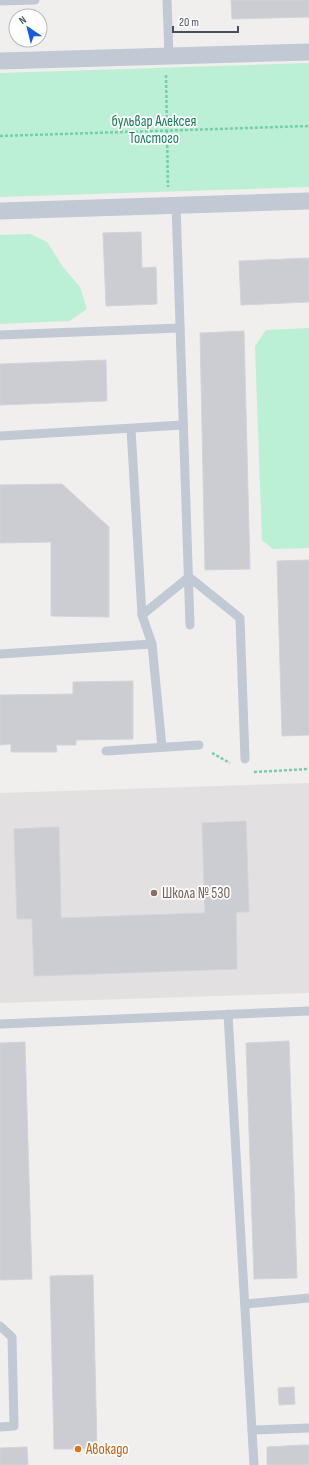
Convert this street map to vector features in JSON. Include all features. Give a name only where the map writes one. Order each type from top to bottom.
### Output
[{"type":"street","points":[[0,61],[309,52]]},
{"type":"street","points":[[0,211],[172,198],[309,201]]},
{"type":"lane","points":[[0,1],[35,0]]},
{"type":"lane","points":[[167,0],[169,56]]},
{"type":"lane","points":[[172,198],[180,328],[190,625]]},
{"type":"lane","points":[[0,335],[180,328]]},
{"type":"lane","points":[[0,436],[183,425]]},
{"type":"lane","points":[[131,429],[142,615],[152,644],[162,747]]},
{"type":"lane","points":[[142,615],[188,577]]},
{"type":"lane","points":[[188,577],[240,618],[245,759]]},
{"type":"lane","points":[[0,654],[152,644]]},
{"type":"lane","points":[[106,751],[200,746]]},
{"type":"lane","points":[[0,1024],[309,1011]]},
{"type":"lane","points":[[228,1014],[254,1465]]},
{"type":"lane","points":[[244,1304],[309,1298]]},
{"type":"lane","points":[[0,1326],[12,1337],[14,1426],[0,1427]]},
{"type":"lane","points":[[252,1430],[309,1428]]},
{"type":"path","points":[[172,75],[165,75],[166,131],[172,198]]},
{"type":"path","points":[[0,136],[309,126]]},
{"type":"path","points":[[200,746],[246,772],[309,770]]},
{"type":"path","points":[[245,759],[246,772]]},
{"type":"shaded area","name":"Школа № 530","points":[[309,783],[309,993],[0,1003],[0,793]]},
{"type":"green space","name":"бульвар Алексея Толстого","points":[[309,63],[309,187],[0,197],[0,73]]},
{"type":"green space","points":[[30,234],[47,242],[63,267],[80,287],[87,309],[69,321],[0,324],[0,235]]},
{"type":"green space","points":[[309,328],[309,548],[273,549],[262,540],[255,346],[266,330]]},
{"type":"building","points":[[231,0],[309,0],[309,17],[232,19]]},
{"type":"building","points":[[141,232],[142,268],[156,267],[157,304],[106,306],[103,233]]},
{"type":"building","points":[[309,258],[309,302],[241,305],[239,261]]},
{"type":"building","points":[[244,331],[250,569],[205,570],[200,333]]},
{"type":"building","points":[[106,360],[107,401],[0,405],[0,364]]},
{"type":"building","points":[[62,484],[109,527],[109,617],[51,616],[51,542],[0,543],[0,485]]},
{"type":"building","points":[[309,560],[309,735],[282,736],[277,561]]},
{"type":"building","points":[[133,681],[133,739],[76,740],[76,745],[56,745],[57,752],[11,752],[11,744],[0,745],[0,695],[73,694],[73,682]]},
{"type":"building","points":[[246,821],[249,912],[236,912],[237,969],[34,976],[32,919],[17,919],[14,829],[59,827],[61,918],[205,913],[202,823]]},
{"type":"building","points":[[289,1041],[297,1278],[254,1279],[246,1043]]},
{"type":"building","points":[[25,1042],[32,1279],[0,1280],[0,1043]]},
{"type":"building","points":[[93,1275],[97,1449],[54,1449],[50,1276]]},
{"type":"building","points":[[294,1387],[295,1404],[279,1405],[278,1388]]},
{"type":"building","points":[[309,1445],[309,1465],[267,1465],[267,1447]]},
{"type":"building","points":[[27,1447],[28,1465],[0,1465],[0,1448]]},
{"type":"place","name":"Школа № 530","points":[[154,893]]},
{"type":"place","name":"Авокадо","points":[[78,1449]]}]
